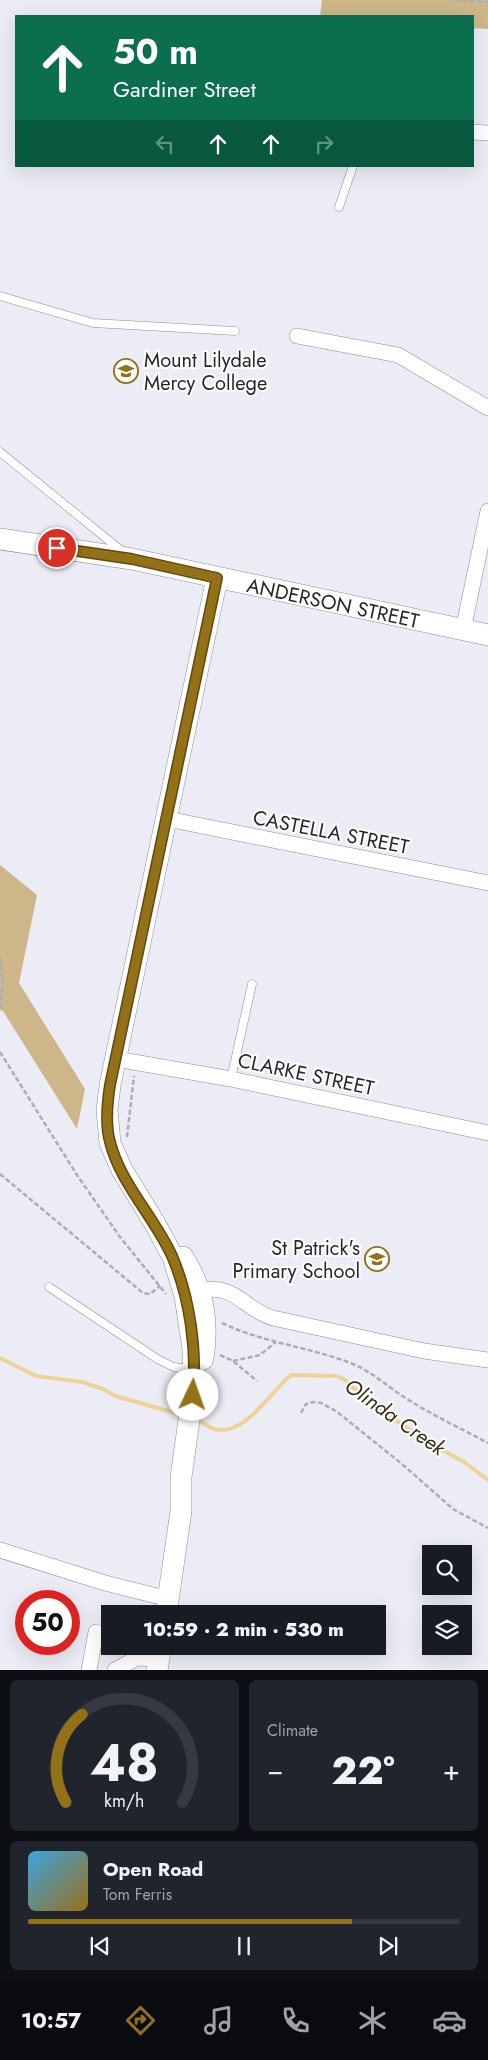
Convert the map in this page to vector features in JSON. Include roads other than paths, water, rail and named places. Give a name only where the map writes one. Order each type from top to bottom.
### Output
[{"type":"main road","name":"ANDERSON STREET","points":[[0,539],[132,559],[488,635]]},
{"type":"main road","points":[[161,1605],[181,1511],[181,1477],[193,1395],[194,1370],[190,1325],[192,1294],[190,1267],[181,1253],[154,1222],[122,1170],[110,1143],[107,1110],[116,1059],[217,578]]},
{"type":"main road","points":[[192,1294],[205,1307],[206,1323],[203,1358],[193,1395]]},
{"type":"street","points":[[474,132],[488,133]]},
{"type":"street","points":[[297,336],[398,355],[488,408]]},
{"type":"street","points":[[463,630],[488,511]]},
{"type":"street","name":"CASTELLA STREET","points":[[167,819],[488,883]]},
{"type":"street","name":"CLARKE STREET","points":[[116,1059],[231,1079],[488,1133]]},
{"type":"street","points":[[192,1294],[210,1289],[226,1290],[269,1317],[424,1351],[488,1360]]},
{"type":"street","points":[[0,1550],[105,1583],[159,1605]]},
{"type":"street","points":[[90,1670],[96,1632]]},
{"type":"street","points":[[115,1670],[132,1659],[153,1658]]},
{"type":"lane","points":[[339,207],[353,167]]},
{"type":"lane","points":[[0,296],[93,323],[234,331]]},
{"type":"lane","points":[[0,452],[132,559]]},
{"type":"lane","points":[[231,1079],[252,984]]},
{"type":"lane","points":[[49,1287],[159,1360],[174,1367],[194,1370]]},
{"type":"waterway","name":"Olinda Creek","points":[[0,1358],[36,1376],[82,1382],[103,1389],[115,1396],[183,1415]]},
{"type":"waterway","name":"Olinda Creek","points":[[197,1420],[214,1429],[225,1430],[247,1420],[291,1375],[336,1376],[344,1379],[364,1398],[426,1441],[464,1462],[488,1480]]},
{"type":"place","name":"Mount Lilydale Mercy College","points":[[126,371]]},
{"type":"place","name":"St Patrick's Primary School","points":[[377,1259]]}]
